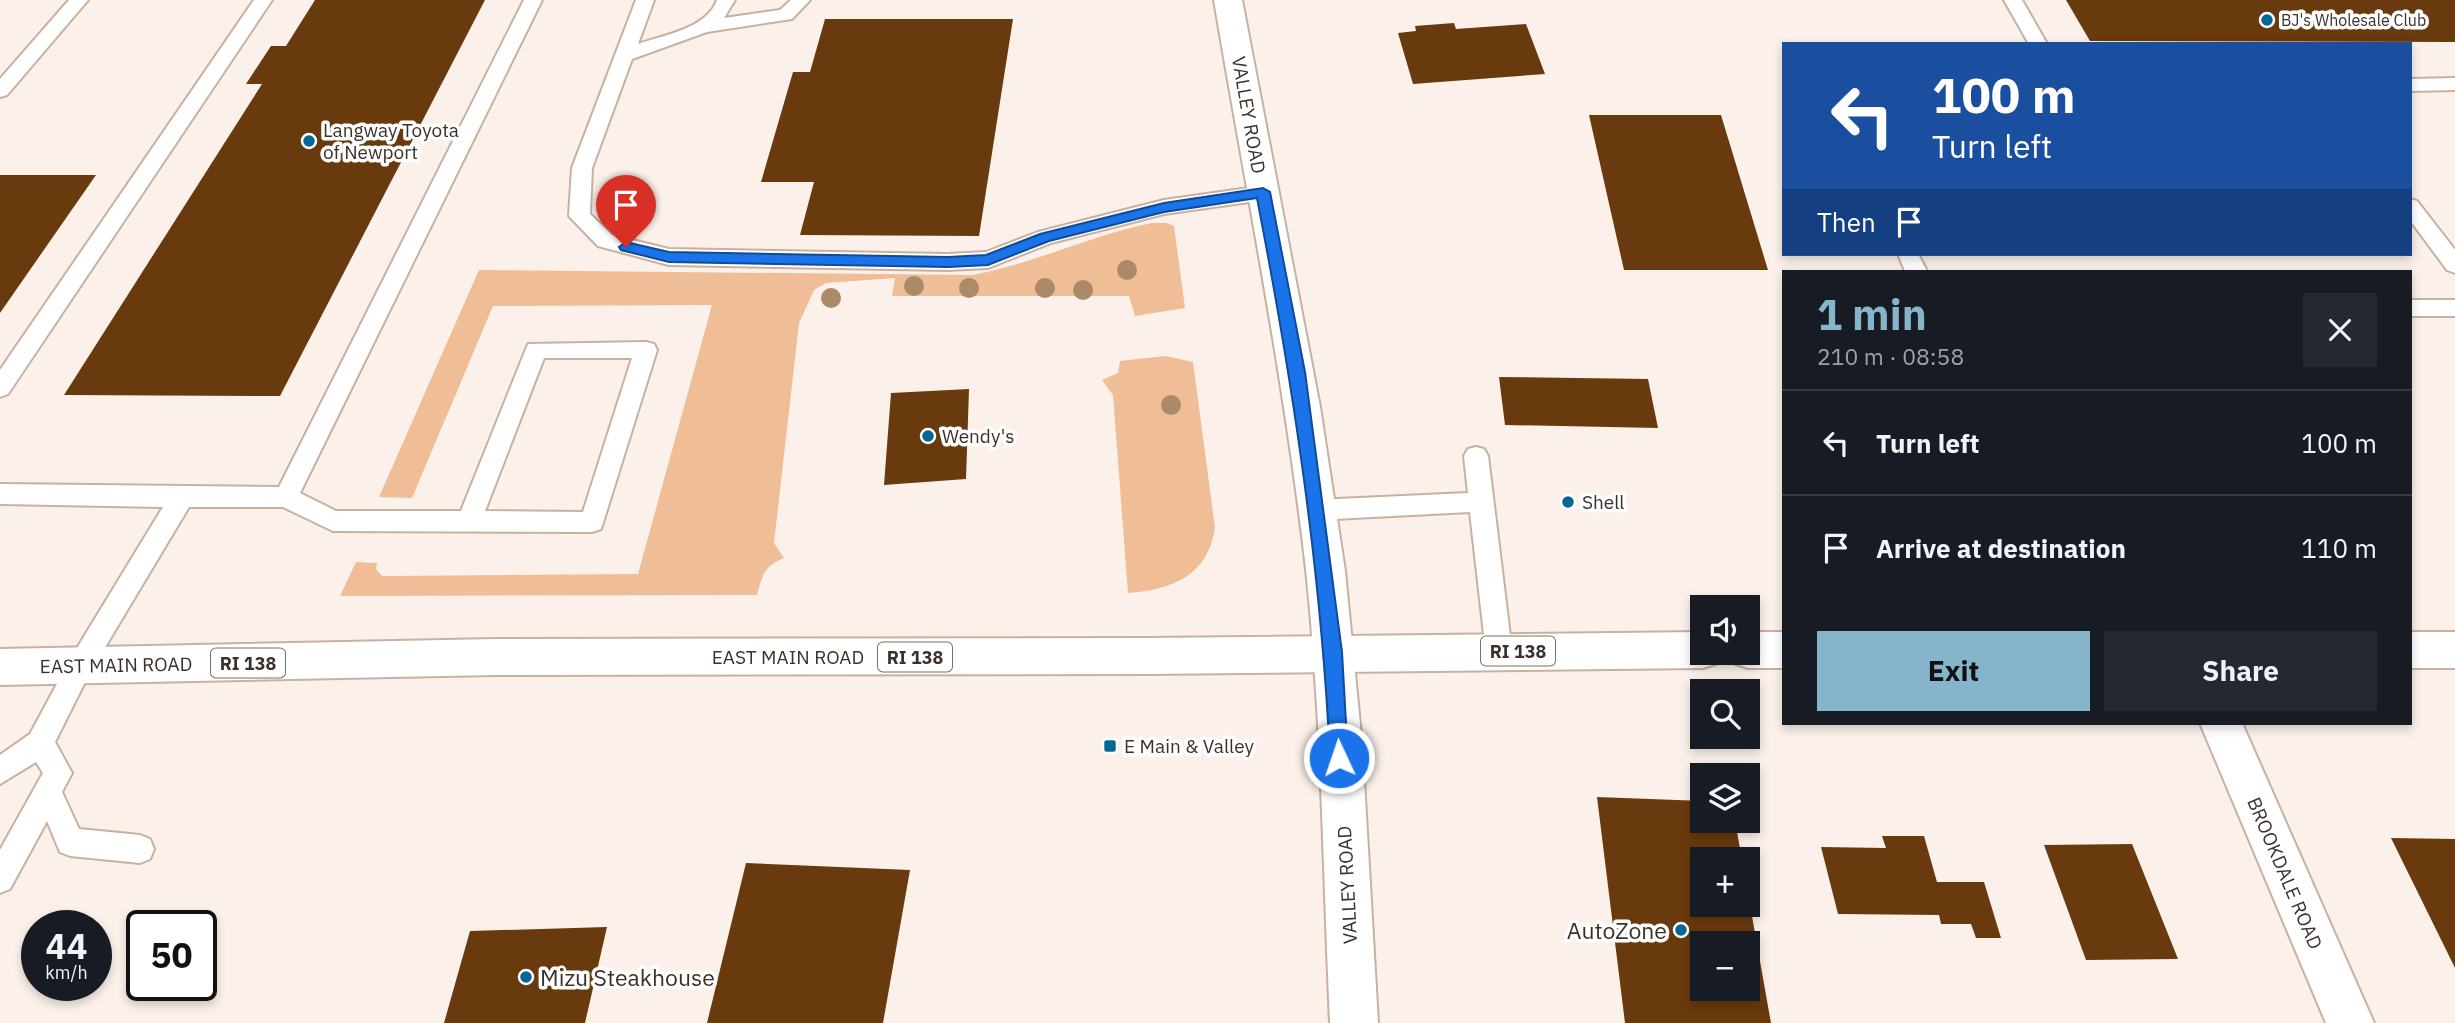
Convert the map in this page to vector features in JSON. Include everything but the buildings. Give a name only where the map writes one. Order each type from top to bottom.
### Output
[{"type":"main road","name":"VALLEY ROAD","points":[[1228,0],[1293,343],[1334,652],[1354,1023]]},
{"type":"main road","name":"EAST MAIN ROAD","points":[[0,667],[509,657],[1148,656],[1690,650]]},
{"type":"main road","points":[[1760,650],[1782,650]]},
{"type":"main road","points":[[2412,650],[2455,650]]},
{"type":"main road","name":"BROOKDALE ROAD","points":[[2222,725],[2350,1023]]},
{"type":"lane","points":[[0,91],[79,0]]},
{"type":"lane","points":[[0,388],[264,0]]},
{"type":"lane","points":[[286,497],[533,0]]},
{"type":"lane","points":[[645,0],[582,168],[579,216],[605,242],[669,257],[948,262],[988,260],[1045,237],[1164,207],[1263,192]]},
{"type":"lane","points":[[705,27],[723,9],[726,0]]},
{"type":"lane","points":[[625,55],[705,27],[786,15],[801,0]]},
{"type":"lane","points":[[2013,0],[2037,42]]},
{"type":"lane","points":[[2412,85],[2455,84]]},
{"type":"lane","points":[[2412,209],[2455,265]]},
{"type":"lane","points":[[2412,308],[2455,308]]},
{"type":"lane","points":[[0,494],[286,497],[333,521],[592,523],[646,350],[536,350],[469,522]]},
{"type":"lane","points":[[1476,456],[1499,652]]},
{"type":"lane","points":[[0,771],[40,743],[80,666],[182,497]]},
{"type":"lane","points":[[1315,510],[1481,502]]},
{"type":"lane","points":[[0,879],[49,794],[58,773],[40,743]]},
{"type":"lane","points":[[49,794],[70,842],[140,849]]},
{"type":"shaded area","points":[[1152,223],[1174,226],[1185,308],[1135,316],[1129,296],[892,296],[895,278],[826,283],[814,290],[799,323],[774,543],[784,558],[772,564],[765,572],[757,595],[340,596],[356,562],[377,563],[376,569],[382,576],[638,574],[712,305],[493,306],[412,498],[379,497],[479,270],[972,275],[1018,264]]},
{"type":"shaded area","points":[[1165,356],[1193,362],[1215,528],[1211,544],[1196,569],[1173,584],[1128,593],[1113,395],[1102,380],[1118,373],[1120,361]]},
{"type":"place","name":"BJ's Wholesale Club","points":[[2267,20]]},
{"type":"place","name":"Langway Toyota of Newport","points":[[309,141]]},
{"type":"place","name":"Wendy's","points":[[928,436]]},
{"type":"place","name":"Shell","points":[[1568,502]]},
{"type":"place","name":"E Main & Valley","points":[[1110,746]]},
{"type":"place","name":"AutoZone","points":[[1681,930]]},
{"type":"place","name":"Mizu Steakhouse","points":[[526,977]]},
{"type":"route","points":[[626,247],[669,257],[948,262],[988,260],[1045,237],[1164,207],[1263,192],[1298,372],[1334,652],[1339,758]]}]
